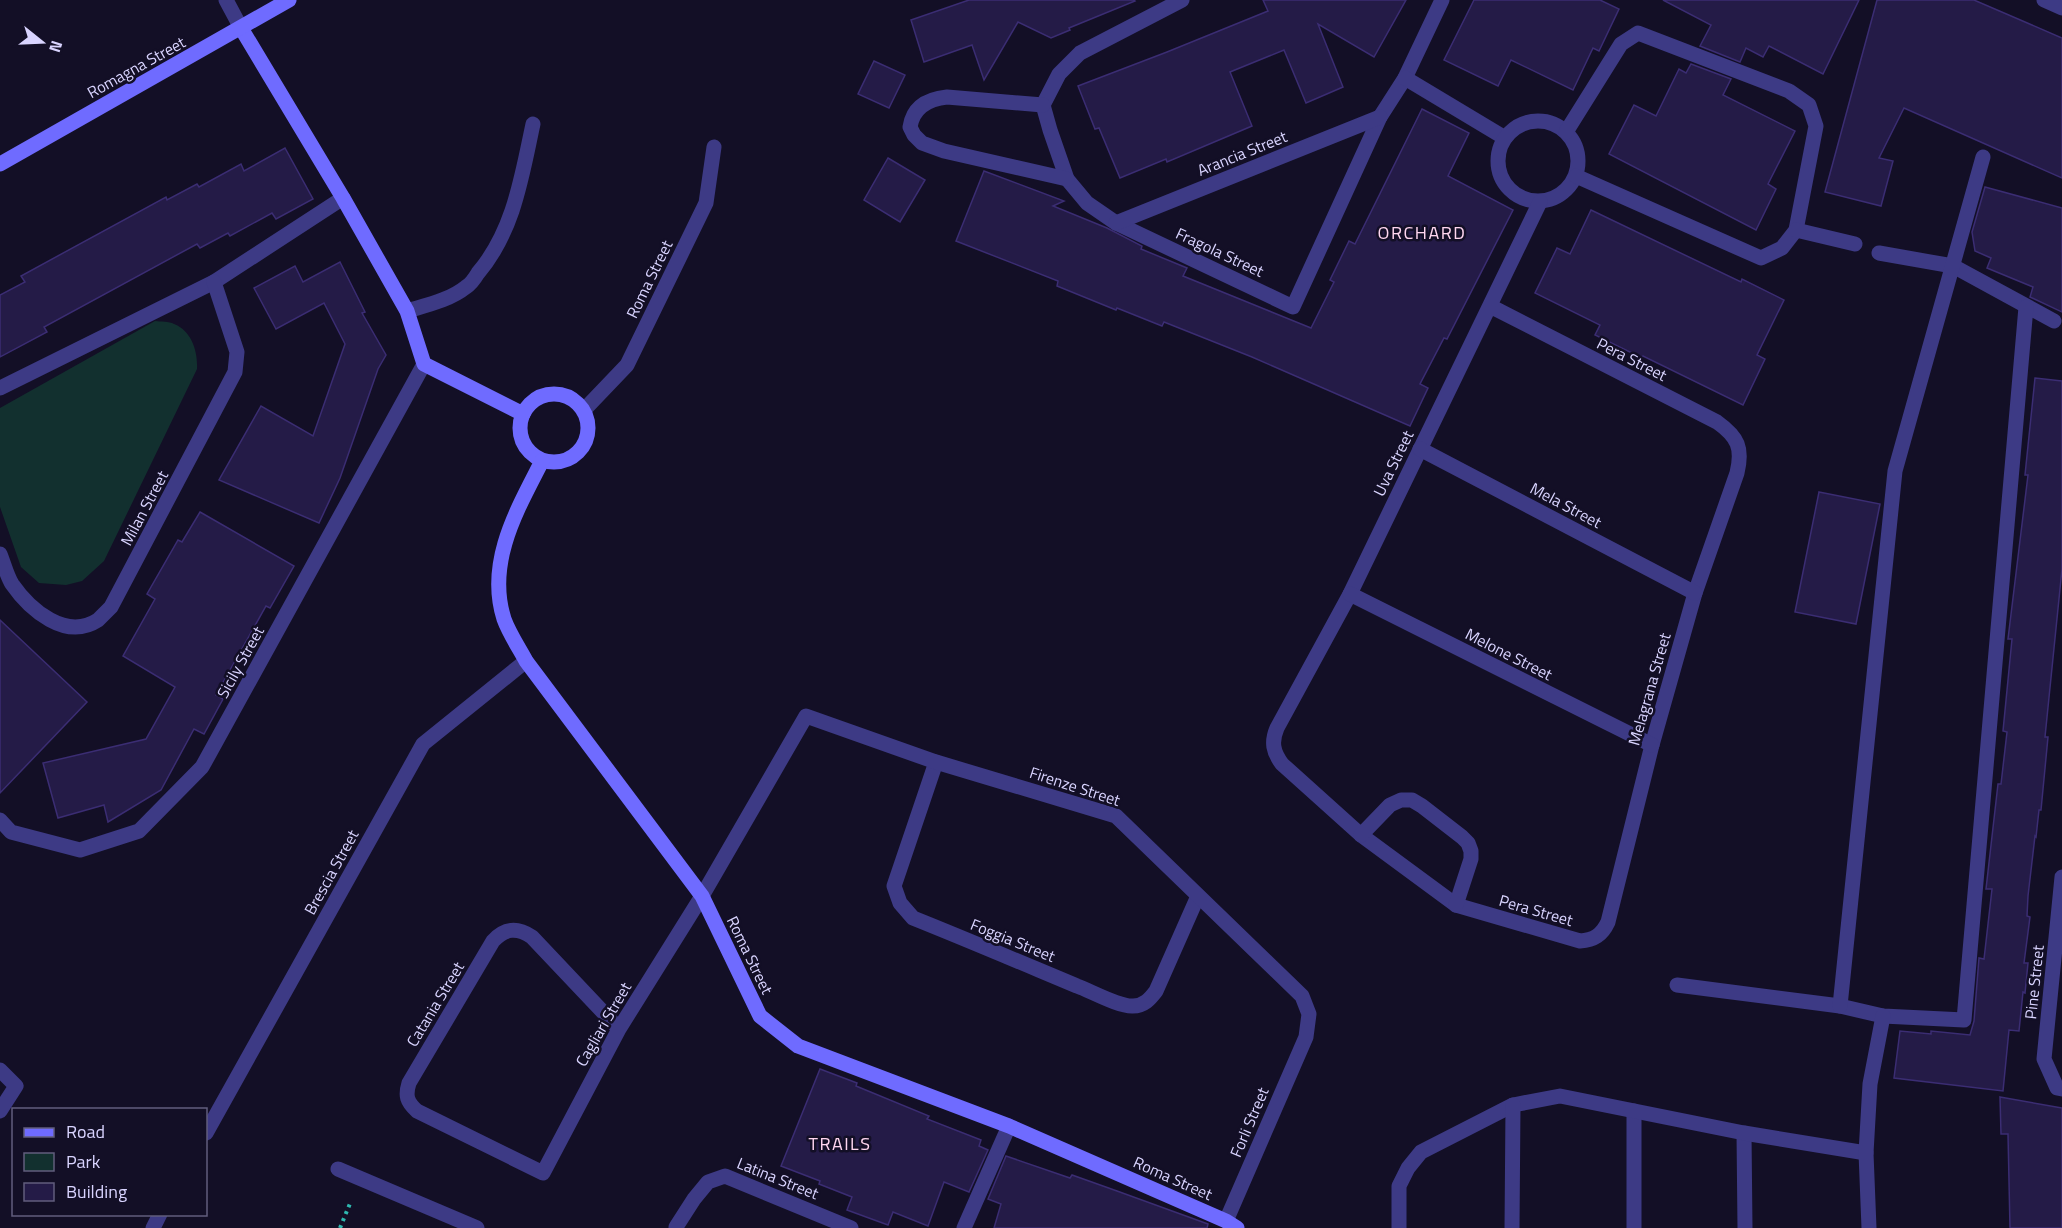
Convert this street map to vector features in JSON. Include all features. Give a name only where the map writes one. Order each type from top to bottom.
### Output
[{"type":"street","points":[[226,0],[407,311],[424,364],[523,414]]},
{"type":"street","name":"Romagna Street","points":[[0,164],[290,0]]},
{"type":"street","points":[[1067,179],[944,151],[922,142],[914,135],[910,127],[914,113],[924,104],[947,97],[1043,105],[1059,74],[1080,54],[1182,0]]},
{"type":"street","name":"Fragola Street","points":[[1043,105],[1067,179],[1087,203],[1116,223],[1293,307],[1380,117],[1405,78],[1442,0]]},
{"type":"street","points":[[2044,0],[2062,8]]},
{"type":"street","points":[[1566,132],[1621,45],[1638,33],[1789,92],[1809,105],[1816,126],[1796,230],[1782,248],[1761,258],[1576,176]]},
{"type":"street","points":[[1405,78],[1505,138]]},
{"type":"street","name":"Arancia Street","points":[[1116,223],[1380,117]]},
{"type":"street","points":[[1541,120],[1554,124],[1566,132],[1573,141],[1578,164],[1576,176],[1570,186],[1561,194],[1540,202],[1515,195],[1506,186],[1500,174],[1498,162],[1505,138],[1515,128],[1527,122],[1541,120]]},
{"type":"street","points":[[407,311],[441,301],[467,287],[489,261],[507,227],[534,124]]},
{"type":"street","name":"Roma Street","points":[[584,410],[627,365],[706,202],[714,147]]},
{"type":"street","points":[[1840,1006],[1895,471],[1983,157]]},
{"type":"street","points":[[0,388],[214,282],[343,198]]},
{"type":"street","name":"Uva Street","points":[[1361,835],[1282,764],[1273,747],[1273,737],[1350,594],[1540,202]]},
{"type":"street","points":[[1796,230],[1856,244]]},
{"type":"street","points":[[1879,252],[1953,266],[2054,321]]},
{"type":"street","name":"Milan Street","points":[[0,554],[12,584],[38,613],[57,625],[78,627],[97,621],[111,607],[235,372],[237,352],[214,282]]},
{"type":"street","name":"Pera Street","points":[[1490,306],[1717,422],[1731,432],[1739,448],[1740,460]]},
{"type":"street","points":[[1677,985],[1840,1006],[1883,1016],[1964,1020],[2026,307]]},
{"type":"street","name":"Sicily Street","points":[[0,820],[11,832],[80,850],[139,831],[202,767],[424,364]]},
{"type":"street","points":[[547,394],[558,394],[577,402],[584,410],[588,420],[587,441],[581,451],[572,458],[552,463],[532,455],[525,446],[520,425],[523,414],[537,398],[547,394]]},
{"type":"street","name":"Mela Street","points":[[1420,449],[1695,593]]},
{"type":"street","name":"Roma Street","points":[[542,460],[510,523],[500,556],[499,591],[504,620],[526,661],[702,896],[760,1016],[798,1046],[1009,1126],[1232,1225]]},
{"type":"street","name":"Melagrana Street","points":[[1604,931],[1652,745],[1695,593],[1740,460]]},
{"type":"street","name":"Melone Street","points":[[1350,594],[1652,745]]},
{"type":"street","name":"Brescia Street","points":[[207,1131],[423,744],[526,661]]},
{"type":"street","name":"Cagliari Street","points":[[543,1173],[619,1029],[702,896],[806,716]]},
{"type":"street","name":"Firenze Street","points":[[806,716],[936,762],[1116,816],[1302,996],[1308,1014],[1306,1037]]},
{"type":"street","name":"Foggia Street","points":[[936,762],[894,886],[900,903],[913,918],[1101,996],[1133,1006],[1142,1004],[1156,992],[1198,896]]},
{"type":"street","points":[[1401,800],[1412,800],[1468,843],[1472,851],[1471,860],[1456,905],[1361,835],[1390,805],[1401,800]]},
{"type":"street","name":"Pine Street","points":[[2060,1088],[2044,1059],[2062,877]]},
{"type":"street","name":"Pera Street","points":[[1456,905],[1580,941],[1598,937],[1604,931]]},
{"type":"street","name":"Catania Street","points":[[543,1173],[417,1111],[409,1104],[406,1094],[409,1083],[493,941],[501,933],[511,929],[523,931],[532,937],[619,1029]]},
{"type":"street","points":[[1869,1228],[1866,1153],[1870,1084],[1883,1016]]},
{"type":"street","name":"Forli Street","points":[[1232,1225],[1306,1037]]},
{"type":"street","points":[[0,1070],[16,1086],[0,1112]]},
{"type":"street","points":[[1399,1228],[1399,1186],[1408,1167],[1421,1152],[1513,1105],[1560,1096],[1866,1153]]},
{"type":"street","points":[[1512,1228],[1513,1105]]},
{"type":"street","points":[[1634,1111],[1634,1228]]},
{"type":"street","points":[[964,1228],[1009,1126]]},
{"type":"street","points":[[1744,1132],[1745,1228]]},
{"type":"street","points":[[338,1169],[477,1228]]},
{"type":"street","name":"Latina Street","points":[[676,1227],[708,1182],[725,1176],[851,1228]]},
{"type":"green space","points":[[155,321],[172,323],[185,332],[195,349],[197,369],[104,561],[82,581],[66,585],[39,583],[21,567],[0,507],[0,408]]},
{"type":"building","points":[[969,0],[1135,1],[1069,28],[1070,30],[1051,38],[1018,22],[984,80],[972,45],[924,62],[911,20]]},
{"type":"building","points":[[1263,0],[1406,0],[1374,57],[1318,24],[1343,87],[1306,103],[1284,50],[1230,72],[1252,126],[1167,162],[1166,159],[1120,178],[1099,128],[1095,129],[1078,86],[1268,11]]},
{"type":"building","points":[[1474,0],[1600,0],[1619,9],[1599,51],[1593,48],[1573,90],[1511,60],[1498,86],[1444,60]]},
{"type":"building","points":[[1663,0],[1859,0],[1823,74],[1769,46],[1763,57],[1746,48],[1740,62],[1700,46],[1711,25]]},
{"type":"building","points":[[1877,0],[1974,0],[2062,38],[2062,178],[1904,108],[1879,158],[1893,161],[1881,206],[1825,192]]},
{"type":"building","points":[[874,61],[905,75],[889,108],[858,94]]},
{"type":"building","points":[[1691,64],[1731,79],[1723,95],[1795,131],[1768,184],[1776,189],[1756,230],[1609,154],[1634,105],[1656,116],[1679,69],[1686,73]]},
{"type":"building","points":[[1422,109],[1469,133],[1448,176],[1513,210],[1447,339],[1444,338],[1420,384],[1428,388],[1410,426],[1252,357],[1164,322],[1162,326],[1117,308],[1116,310],[1057,286],[1058,281],[956,241],[984,171],[1064,201],[1053,206],[1107,228],[1142,246],[1141,249],[1187,268],[1183,276],[1311,328],[1334,282],[1330,280],[1349,241],[1355,244]]},
{"type":"building","points":[[285,148],[313,199],[276,219],[272,213],[230,236],[228,233],[200,248],[197,244],[44,327],[47,332],[0,357],[0,295],[25,282],[21,276],[166,197],[167,200],[197,184],[199,187],[241,164],[244,171]]},
{"type":"building","points":[[888,158],[925,180],[900,222],[864,200]]},
{"type":"building","points":[[1985,187],[2062,208],[2062,312],[2030,297],[2033,287],[1987,268],[1991,258],[1975,251],[1972,232]]},
{"type":"building","points":[[1591,210],[1741,282],[1742,279],[1784,300],[1757,355],[1765,359],[1743,405],[1595,335],[1600,325],[1535,293],[1557,248],[1570,254]]},
{"type":"building","points":[[340,262],[365,312],[362,313],[386,355],[378,369],[340,478],[319,523],[219,480],[261,406],[313,436],[345,344],[324,303],[276,329],[254,288],[295,266],[303,282]]},
{"type":"building","points":[[2035,378],[2062,381],[2062,569],[2045,737],[2048,737],[2041,810],[2039,810],[2035,836],[2028,896],[2027,916],[2030,917],[2024,963],[2028,963],[2019,1031],[2009,1030],[2003,1091],[1894,1078],[1900,1031],[1970,1035],[1974,1021],[1979,958],[1984,959],[1992,889],[1986,889],[1998,784],[2001,784],[2007,732],[2003,731],[2012,639],[2008,639],[2028,475],[2025,475]]},
{"type":"building","points":[[1819,492],[1880,504],[1856,624],[1795,612]]},
{"type":"building","points":[[200,512],[294,566],[270,608],[266,606],[216,695],[223,699],[204,734],[194,729],[161,790],[108,822],[104,805],[58,818],[43,763],[146,739],[175,687],[123,656],[155,599],[147,594],[178,540],[182,542]]},
{"type":"building","points":[[0,620],[87,702],[0,793]]},
{"type":"building","points":[[820,1069],[929,1116],[927,1119],[981,1140],[979,1146],[988,1150],[969,1192],[944,1182],[928,1226],[893,1212],[888,1225],[847,1210],[852,1197],[819,1184],[820,1181],[781,1166]]},
{"type":"building","points":[[2000,1097],[2062,1108],[2062,1228],[2010,1228],[2008,1134],[2001,1134]]},
{"type":"building","points":[[1006,1156],[1117,1191],[1208,1224],[1207,1228],[994,1228],[1001,1204],[988,1199]]},
{"type":"district","name":"ORCHARD","points":[[1422,233]]},
{"type":"district","name":"TRAILS","points":[[840,1144]]}]
